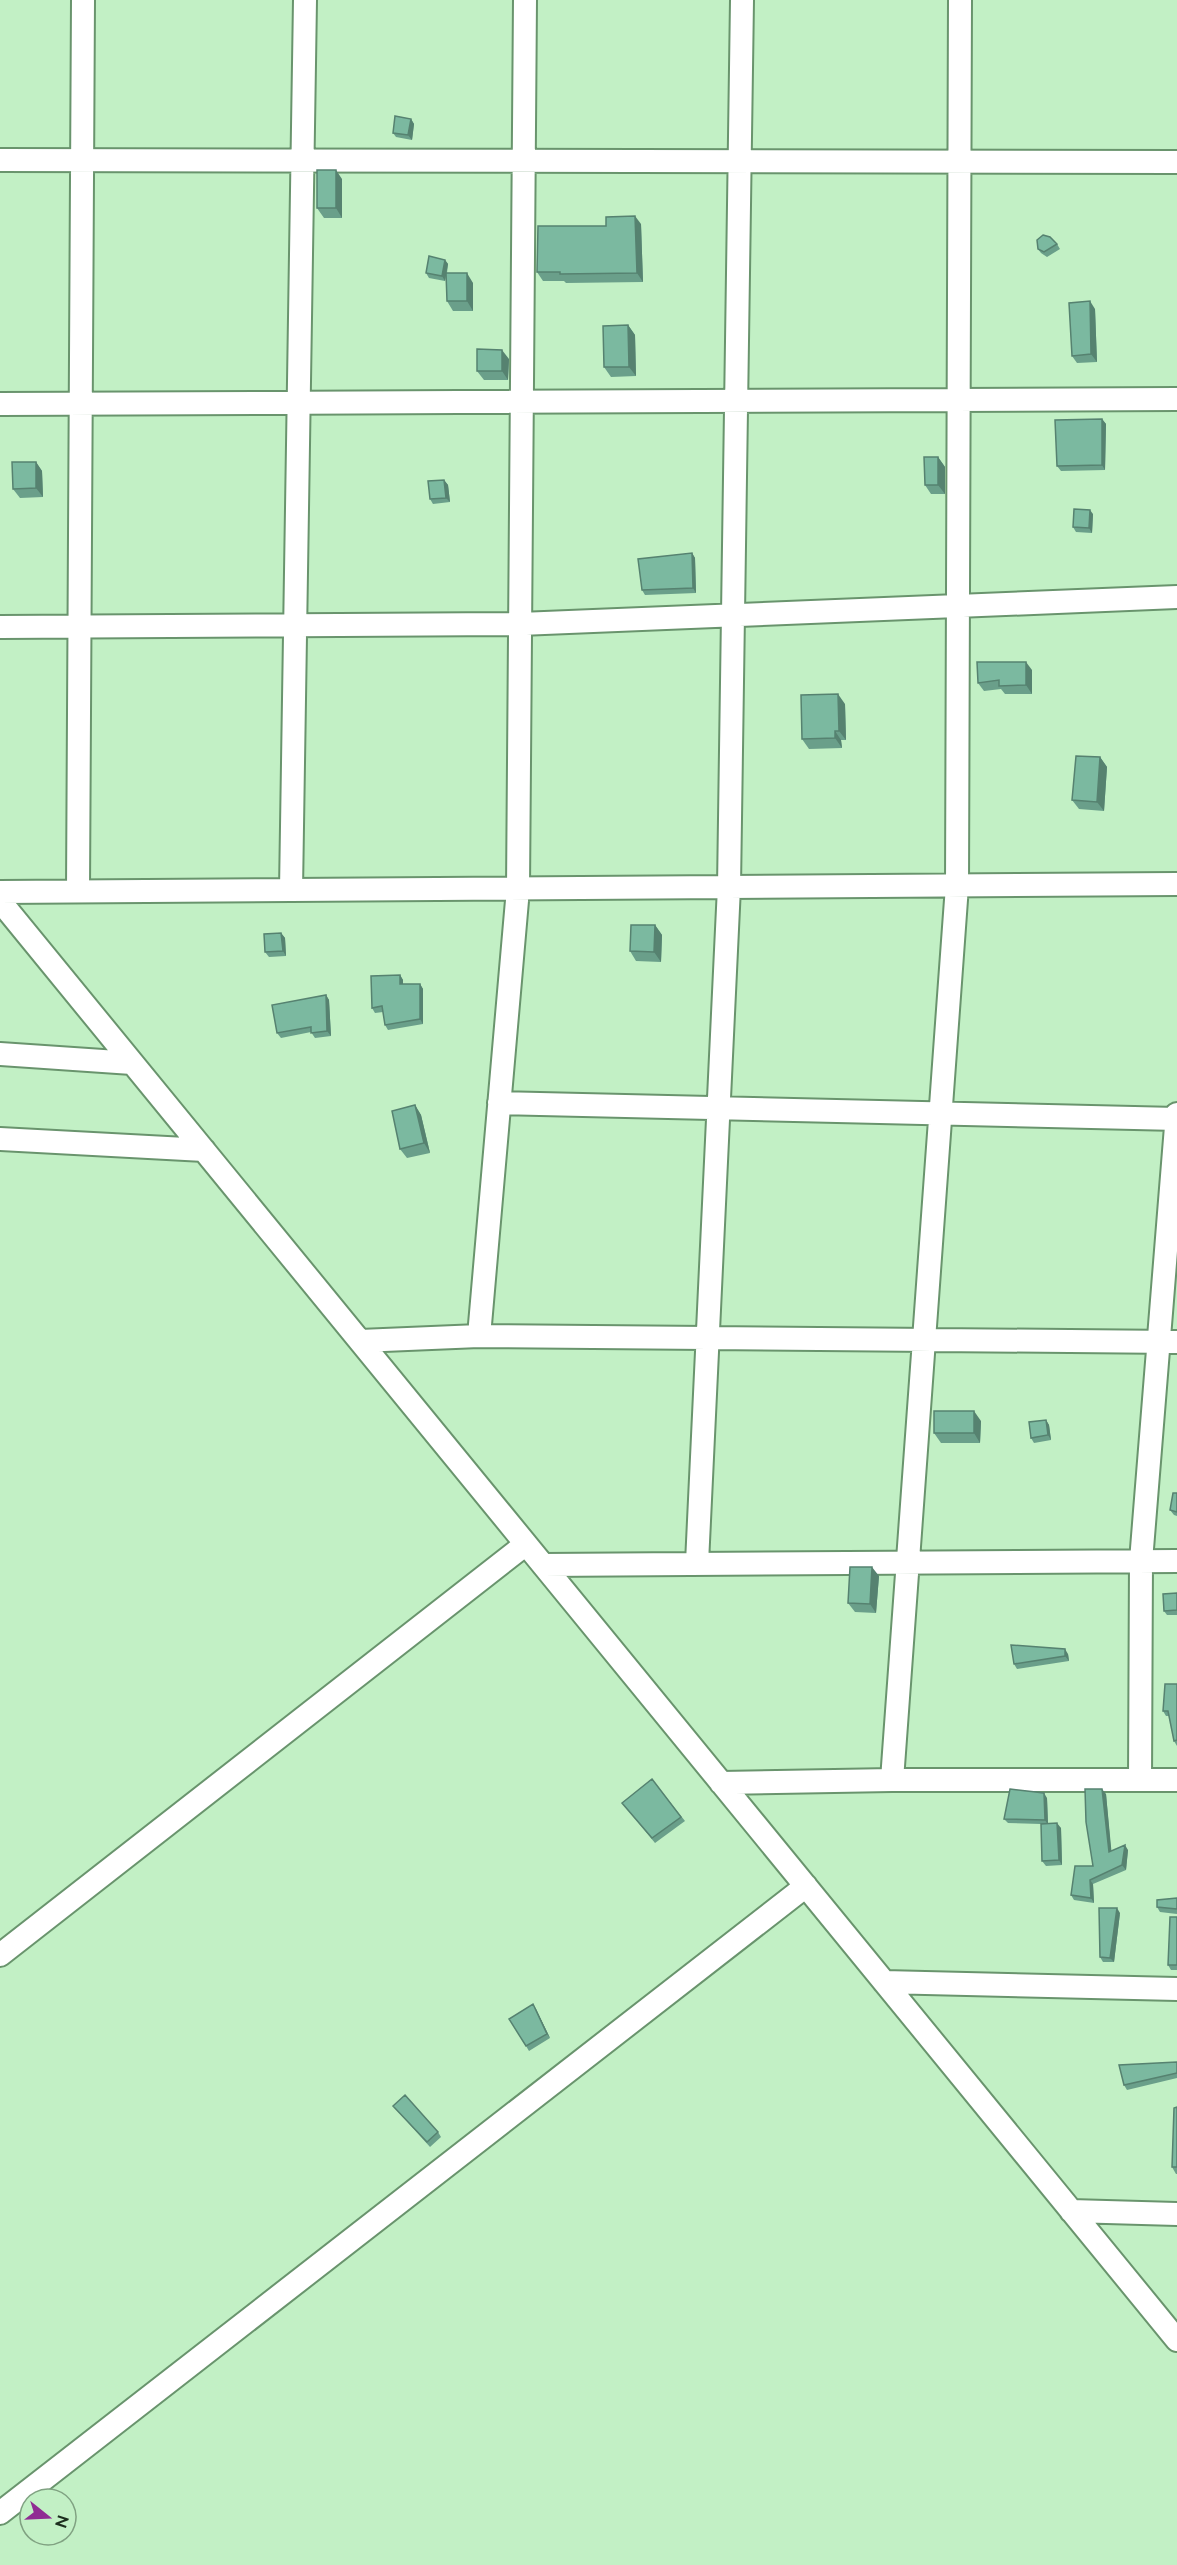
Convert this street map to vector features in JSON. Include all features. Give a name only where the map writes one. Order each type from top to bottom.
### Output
[{"type":"street","points":[[78,891],[83,0]]},
{"type":"street","points":[[291,890],[305,0]]},
{"type":"street","points":[[478,1336],[518,889],[525,0]]},
{"type":"street","points":[[697,1563],[729,887],[742,0]]},
{"type":"street","points":[[892,1780],[957,886],[960,0]]},
{"type":"street","points":[[0,160],[1177,162]]},
{"type":"street","points":[[0,404],[1177,399]]},
{"type":"street","points":[[0,627],[520,624],[1177,597]]},
{"type":"street","points":[[0,892],[1177,884]]},
{"type":"street","points":[[0,901],[1177,2340]]},
{"type":"street","points":[[0,1054],[132,1063]]},
{"type":"street","points":[[499,1103],[1177,1119]]},
{"type":"street","points":[[1140,1780],[1141,1561],[1168,1342],[1177,1114]]},
{"type":"street","points":[[0,1139],[204,1150]]},
{"type":"street","points":[[360,1341],[478,1336],[1168,1342]]},
{"type":"street","points":[[0,1955],[526,1544]]},
{"type":"street","points":[[543,1565],[1177,1561]]},
{"type":"street","points":[[721,1783],[892,1780],[1177,1780]]},
{"type":"street","points":[[0,2513],[806,1886]]},
{"type":"street","points":[[884,1982],[1177,1989]]},
{"type":"street","points":[[1071,2211],[1177,2214]]},
{"type":"building","points":[[395,116],[411,119],[408,135],[393,133]]},
{"type":"building","points":[[317,170],[336,170],[336,208],[317,208]]},
{"type":"building","points":[[635,216],[637,273],[537,272],[538,226],[606,226],[606,217]]},
{"type":"building","points":[[1043,235],[1050,237],[1057,244],[1044,252],[1038,249],[1037,240]]},
{"type":"building","points":[[429,256],[445,260],[442,276],[426,273]]},
{"type":"building","points":[[446,273],[467,273],[467,301],[447,301]]},
{"type":"building","points":[[1090,301],[1091,354],[1072,356],[1069,303]]},
{"type":"building","points":[[628,325],[629,367],[604,367],[603,326]]},
{"type":"building","points":[[477,349],[502,350],[502,371],[477,371]]},
{"type":"building","points":[[1102,419],[1102,465],[1057,466],[1055,420]]},
{"type":"building","points":[[924,457],[938,457],[938,485],[925,485]]},
{"type":"building","points":[[12,462],[36,462],[36,488],[13,489]]},
{"type":"building","points":[[444,480],[446,498],[430,499],[428,481]]},
{"type":"building","points":[[1074,509],[1090,510],[1089,528],[1073,527]]},
{"type":"building","points":[[692,553],[693,588],[642,590],[638,559]]},
{"type":"building","points":[[977,662],[1026,662],[1026,685],[999,686],[999,680],[978,683]]},
{"type":"building","points":[[838,694],[839,731],[835,731],[835,738],[802,739],[801,695]]},
{"type":"building","points":[[1076,756],[1100,757],[1097,802],[1072,800]]},
{"type":"building","points":[[631,925],[655,925],[654,952],[630,951]]},
{"type":"building","points":[[281,933],[283,951],[265,952],[264,934]]},
{"type":"building","points":[[400,975],[400,984],[420,984],[420,1019],[385,1025],[382,1006],[372,1008],[371,976]]},
{"type":"building","points":[[326,995],[327,1031],[311,1033],[311,1027],[277,1033],[272,1005]]},
{"type":"building","points":[[415,1105],[424,1143],[400,1149],[392,1111]]},
{"type":"building","points":[[934,1411],[974,1411],[974,1433],[934,1433]]},
{"type":"building","points":[[1046,1420],[1048,1435],[1031,1438],[1029,1422]]},
{"type":"building","points":[[1173,1493],[1177,1493],[1177,1512],[1170,1510]]},
{"type":"building","points":[[850,1567],[872,1567],[870,1604],[848,1603]]},
{"type":"building","points":[[1177,1593],[1177,1610],[1164,1611],[1163,1594]]},
{"type":"building","points":[[1011,1645],[1065,1649],[1065,1656],[1014,1664]]},
{"type":"building","points":[[1165,1684],[1177,1684],[1177,1740],[1174,1741],[1168,1711],[1163,1711]]},
{"type":"building","points":[[652,1779],[681,1817],[652,1838],[622,1803]]},
{"type":"building","points":[[1010,1789],[1044,1793],[1045,1820],[1004,1819]]},
{"type":"building","points":[[1085,1789],[1102,1789],[1109,1852],[1125,1845],[1122,1865],[1090,1880],[1091,1898],[1071,1895],[1075,1866],[1093,1866],[1086,1822]]},
{"type":"building","points":[[1057,1823],[1059,1860],[1042,1861],[1041,1824]]},
{"type":"building","points":[[1177,1898],[1177,1909],[1157,1907],[1157,1900]]},
{"type":"building","points":[[1099,1908],[1117,1908],[1110,1958],[1100,1957]]},
{"type":"building","points":[[1170,1917],[1177,1917],[1177,1965],[1168,1965]]},
{"type":"building","points":[[533,2004],[547,2034],[526,2046],[509,2019]]},
{"type":"building","points":[[1177,2062],[1177,2073],[1124,2085],[1119,2065]]},
{"type":"building","points":[[405,2095],[438,2132],[427,2142],[393,2106]]},
{"type":"building","points":[[1177,2107],[1177,2167],[1172,2167],[1174,2108]]}]
